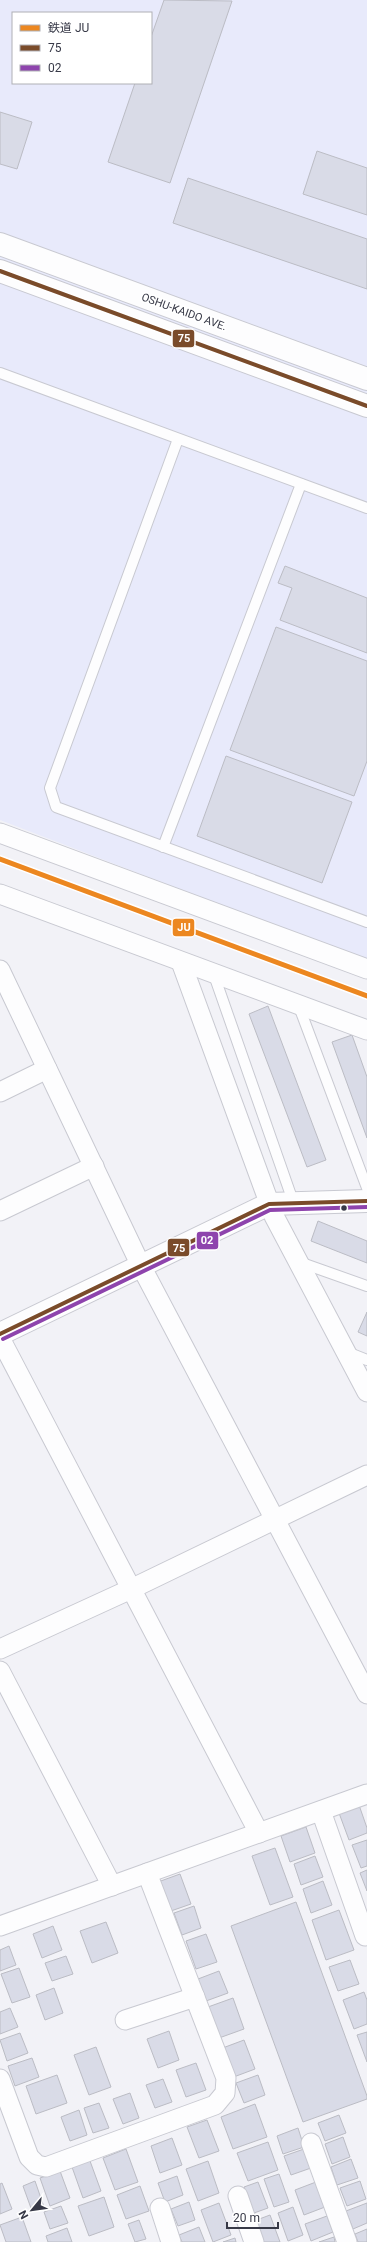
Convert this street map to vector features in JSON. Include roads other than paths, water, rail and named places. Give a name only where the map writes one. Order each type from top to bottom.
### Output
[{"type":"main road","name":"OSHU-KAIDO AVE.","points":[[0,244],[367,379]]},
{"type":"main road","points":[[0,271],[367,406]]},
{"type":"main road","points":[[0,1334],[269,1204],[367,1201]]},
{"type":"street","points":[[0,833],[367,969]]},
{"type":"street","points":[[0,894],[367,1030]]},
{"type":"street","points":[[181,962],[269,1204],[367,1392]]},
{"type":"street","points":[[1,973],[142,1266],[367,1694]]},
{"type":"street","points":[[0,1092],[47,1069]]},
{"type":"street","points":[[0,1211],[94,1166]]},
{"type":"street","points":[[0,1338],[259,1833]]},
{"type":"street","points":[[0,1649],[132,1589],[275,1518],[367,1475]]},
{"type":"street","points":[[0,1671],[112,1886]]},
{"type":"street","points":[[0,1926],[367,1794]]},
{"type":"street","points":[[321,1811],[365,1936]]},
{"type":"street","points":[[0,2079],[29,2157],[37,2165],[46,2167],[215,2105],[225,2093],[226,2078],[147,1873]]},
{"type":"street","points":[[125,2020],[195,1997]]},
{"type":"street","points":[[311,2143],[347,2242]]},
{"type":"street","points":[[238,2196],[254,2242]]},
{"type":"street","points":[[160,2208],[171,2242]]},
{"type":"lane","points":[[0,373],[367,508]]},
{"type":"lane","points":[[178,439],[50,788],[56,807],[367,922]]},
{"type":"lane","points":[[163,847],[301,484]]},
{"type":"lane","points":[[214,974],[294,1204]]},
{"type":"lane","points":[[298,1004],[367,1188]]},
{"type":"lane","points":[[298,1262],[367,1286]]},
{"type":"lane","points":[[345,1351],[367,1360]]},
{"type":"rail line","name":"JU","points":[[0,859],[367,996]]}]
